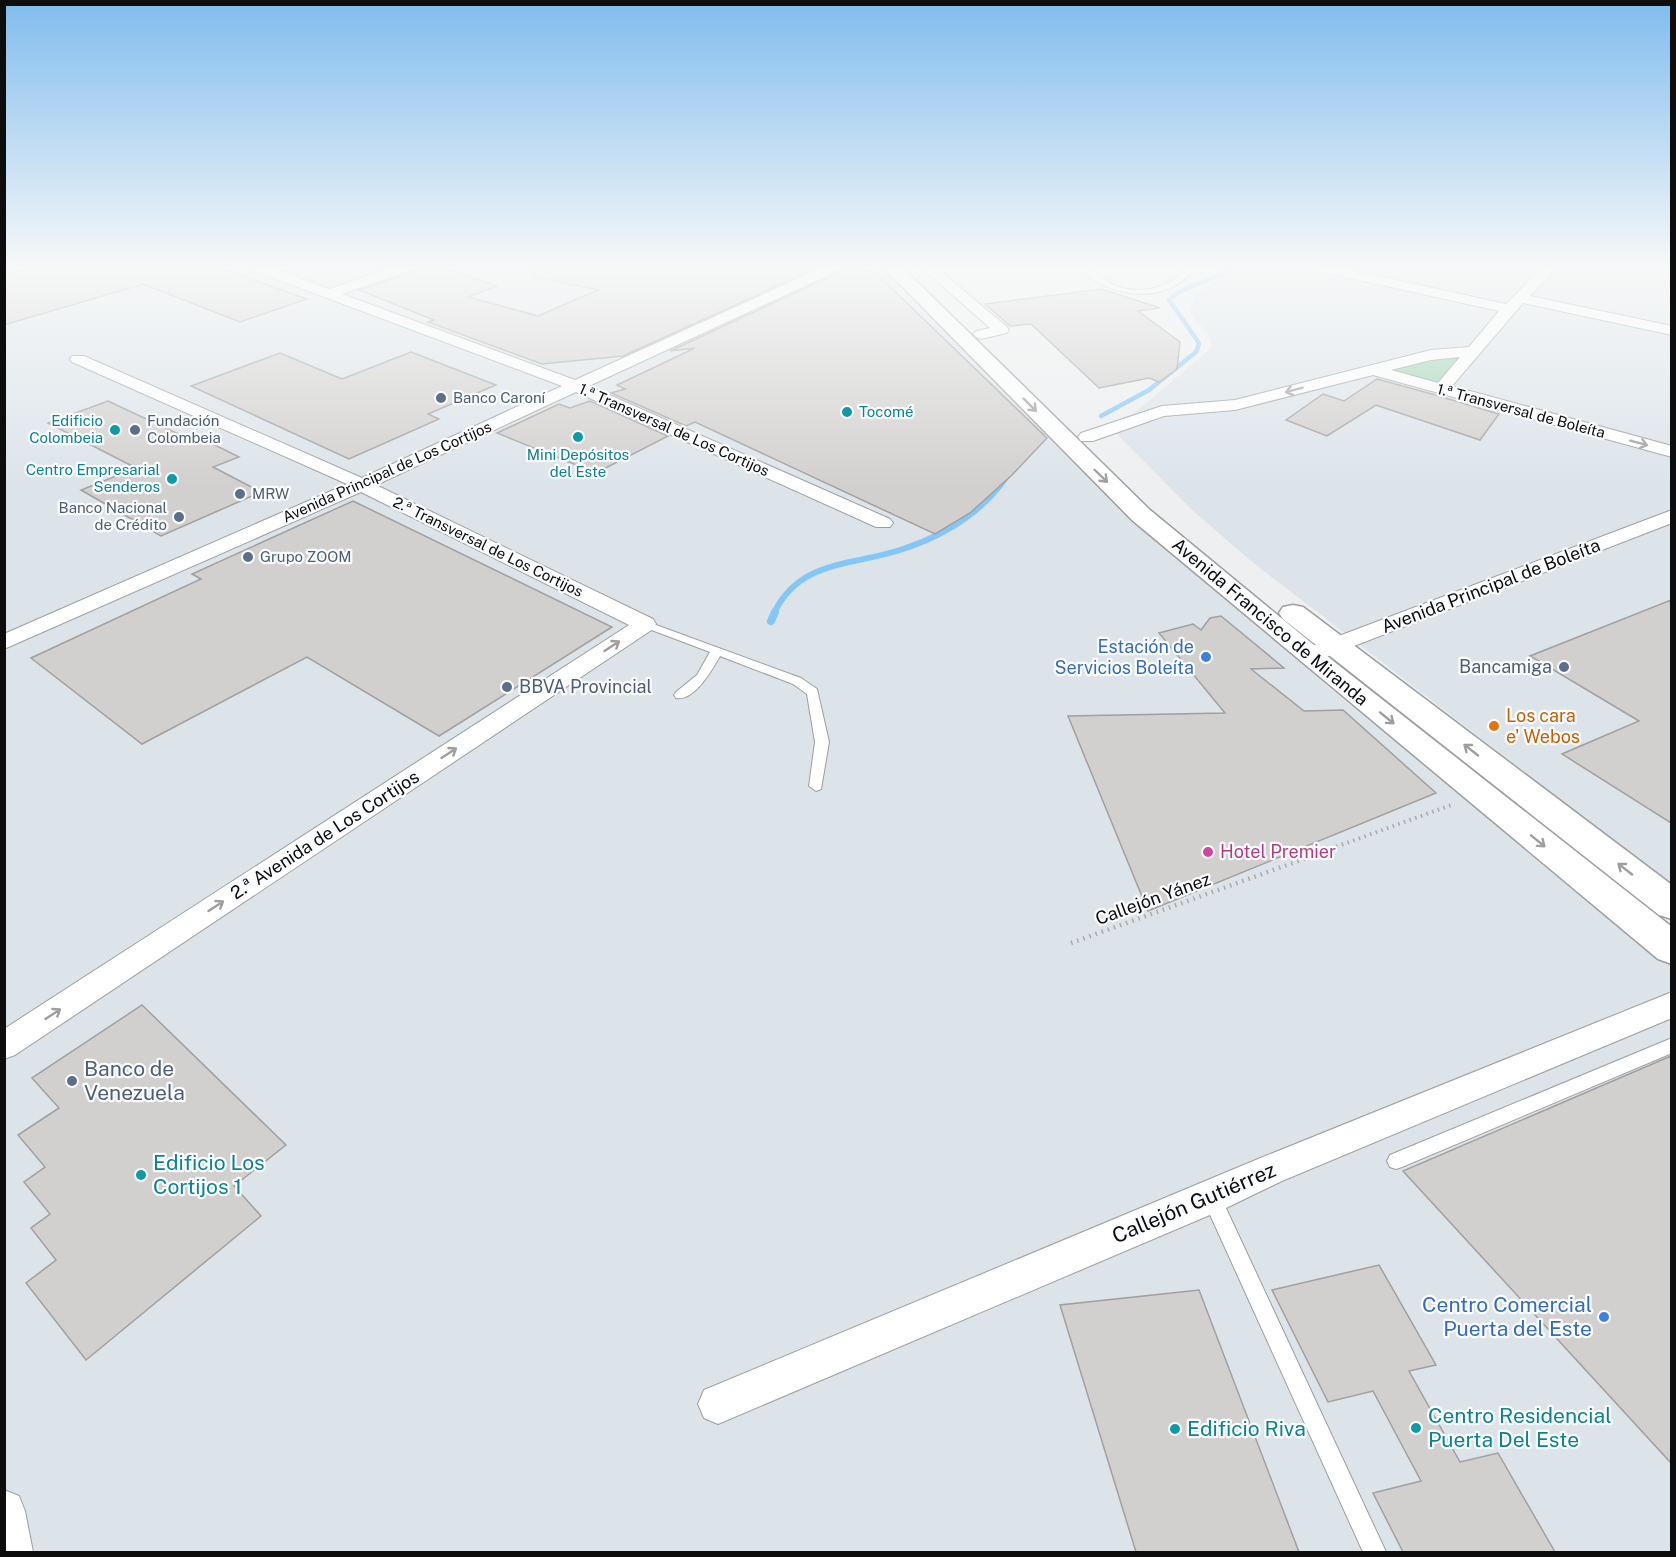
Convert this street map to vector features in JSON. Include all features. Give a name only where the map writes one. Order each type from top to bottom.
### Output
[{"type":"main road","name":"Avenida Francisco de Miranda","points":[[966,341],[1141,515],[1671,905]]},
{"type":"main road","name":"Avenida Francisco de Miranda","points":[[987,341],[1025,380],[1179,522],[1480,794],[1671,949]]},
{"type":"street","name":"1.ª Transversal de Los Cortijos","points":[[455,341],[569,384],[883,523]]},
{"type":"street","name":"Avenida Principal de Los Cortijos","points":[[4,642],[662,341]]},
{"type":"street","name":"Avenida Principal de Los Cortijos","points":[[569,384],[667,341]]},
{"type":"street","points":[[1441,389],[1483,341]]},
{"type":"street","points":[[1087,436],[1162,411],[1235,405],[1431,355],[1474,351]]},
{"type":"street","name":"2.ª Transversal de Los Cortijos","points":[[78,359],[355,482],[645,624]]},
{"type":"street","name":"1.ª Transversal de Boleíta","points":[[1370,369],[1671,452]]},
{"type":"street","name":"Avenida Principal de Los Cortijos","points":[[4,635],[355,482]]},
{"type":"street","name":"Avenida Principal de Boleíta","points":[[1322,650],[1671,516]]},
{"type":"street","name":"2.ª Avenida de Los Cortijos","points":[[4,1046],[645,624]]},
{"type":"street","name":"Callejón Gutiérrez","points":[[718,1404],[1211,1197],[1270,1170],[1671,1004]]},
{"type":"street","points":[[4,1512],[11,1552]]},
{"type":"lane","name":"2.ª Transversal de Los Cortijos","points":[[645,624],[797,681],[813,692],[822,742],[816,786]]},
{"type":"lane","points":[[680,695],[702,677],[716,652]]},
{"type":"lane","points":[[1396,1161],[1671,1045]]},
{"type":"lane","points":[[1211,1197],[1375,1552]]},
{"type":"path","name":"Callejón Yánez","points":[[1071,943],[1480,794]]},
{"type":"shaded area","points":[[5,341],[956,341],[1006,395],[1179,560],[1339,696],[1671,962],[1671,1552],[5,1552]]},
{"type":"shaded area","points":[[1210,341],[1671,341],[1671,885],[1251,561],[1191,509],[1107,424],[1132,414],[1212,347]]},
{"type":"green space","points":[[1464,356],[1435,384],[1386,371],[1443,357]]},
{"type":"building","points":[[479,341],[657,341],[623,356],[542,364]]},
{"type":"building","name":"Tocomé","points":[[692,341],[946,341],[1047,438],[1012,475],[970,513],[935,534],[695,422],[686,426],[611,393],[625,389],[617,385],[695,348],[670,351]]},
{"type":"building","points":[[1049,341],[1180,342],[1177,369],[1159,382],[1149,378],[1099,388]]},
{"type":"building","points":[[411,352],[496,385],[428,414],[439,419],[349,459],[191,386],[280,353],[342,379]]},
{"type":"building","points":[[1377,379],[1499,414],[1480,440],[1376,405],[1327,436],[1286,420],[1323,394],[1344,401]]},
{"type":"building","name":"Centro Empresarial Senderos","points":[[108,401],[189,439],[197,436],[239,457],[213,467],[261,492],[161,536],[81,490],[136,468],[48,423]]},
{"type":"building","name":"Mini Depósitos del Este","points":[[590,401],[668,436],[596,473],[497,433],[559,404],[570,408]]},
{"type":"building","points":[[353,501],[612,627],[439,736],[307,657],[142,744],[31,658],[201,579],[192,574]]},
{"type":"building","points":[[1671,600],[1671,823],[1562,754],[1639,721],[1530,656]]},
{"type":"building","name":"Hotel Premier","points":[[1221,616],[1284,668],[1251,669],[1304,711],[1343,710],[1436,793],[1148,911],[1068,716],[1225,713],[1159,633],[1193,624],[1201,630],[1210,618]]},
{"type":"building","name":"Edificio Los Cortijos 1","points":[[142,1005],[286,1145],[234,1186],[261,1216],[86,1360],[26,1283],[56,1260],[31,1228],[50,1214],[24,1182],[45,1167],[18,1135],[59,1108],[32,1078]]},
{"type":"building","name":"Centro Comercial Puerta del Este","points":[[1671,1056],[1671,1463],[1403,1171]]},
{"type":"building","name":"Centro Residencial Puerta Del Este","points":[[1379,1265],[1436,1365],[1409,1371],[1460,1462],[1498,1453],[1555,1552],[1403,1552],[1373,1493],[1421,1481],[1373,1391],[1328,1402],[1272,1290]]},
{"type":"building","name":"Edificio Riva","points":[[1199,1290],[1299,1552],[1136,1552],[1060,1305]]},
{"type":"waterway","points":[[1101,416],[1149,390],[1196,352],[1199,344],[1197,341]]},
{"type":"waterway","points":[[774,613],[785,596],[798,583],[812,574],[845,563],[900,550],[932,538],[960,522],[986,502],[1007,476]]},
{"type":"waterway","points":[[771,621],[775,612]]},
{"type":"place","name":"Banco Caroní","points":[[441,398]]},
{"type":"place","name":"Tocomé","points":[[847,412]]},
{"type":"place","name":"Edificio Colombeia","points":[[115,430]]},
{"type":"place","name":"Fundación Colombeia","points":[[135,430]]},
{"type":"place","name":"Mini Depósitos del Este","points":[[578,437]]},
{"type":"place","name":"Centro Empresarial Senderos","points":[[172,479]]},
{"type":"place","name":"MRW","points":[[240,494]]},
{"type":"place","name":"Banco Nacional de Crédito","points":[[179,517]]},
{"type":"place","name":"Grupo ZOOM","points":[[248,557]]},
{"type":"place","name":"Estación de Servicios Boleíta","points":[[1206,657]]},
{"type":"place","name":"Bancamiga","points":[[1564,667]]},
{"type":"place","name":"BBVA Provincial","points":[[507,687]]},
{"type":"place","name":"Los cara e' Webos","points":[[1494,726]]},
{"type":"place","name":"Hotel Premier","points":[[1208,852]]},
{"type":"place","name":"Banco de Venezuela","points":[[72,1081]]},
{"type":"place","name":"Edificio Los Cortijos 1","points":[[141,1175]]},
{"type":"place","name":"Centro Comercial Puerta del Este","points":[[1604,1317]]},
{"type":"place","name":"Centro Residencial Puerta Del Este","points":[[1416,1428]]},
{"type":"place","name":"Edificio Riva","points":[[1175,1429]]}]
